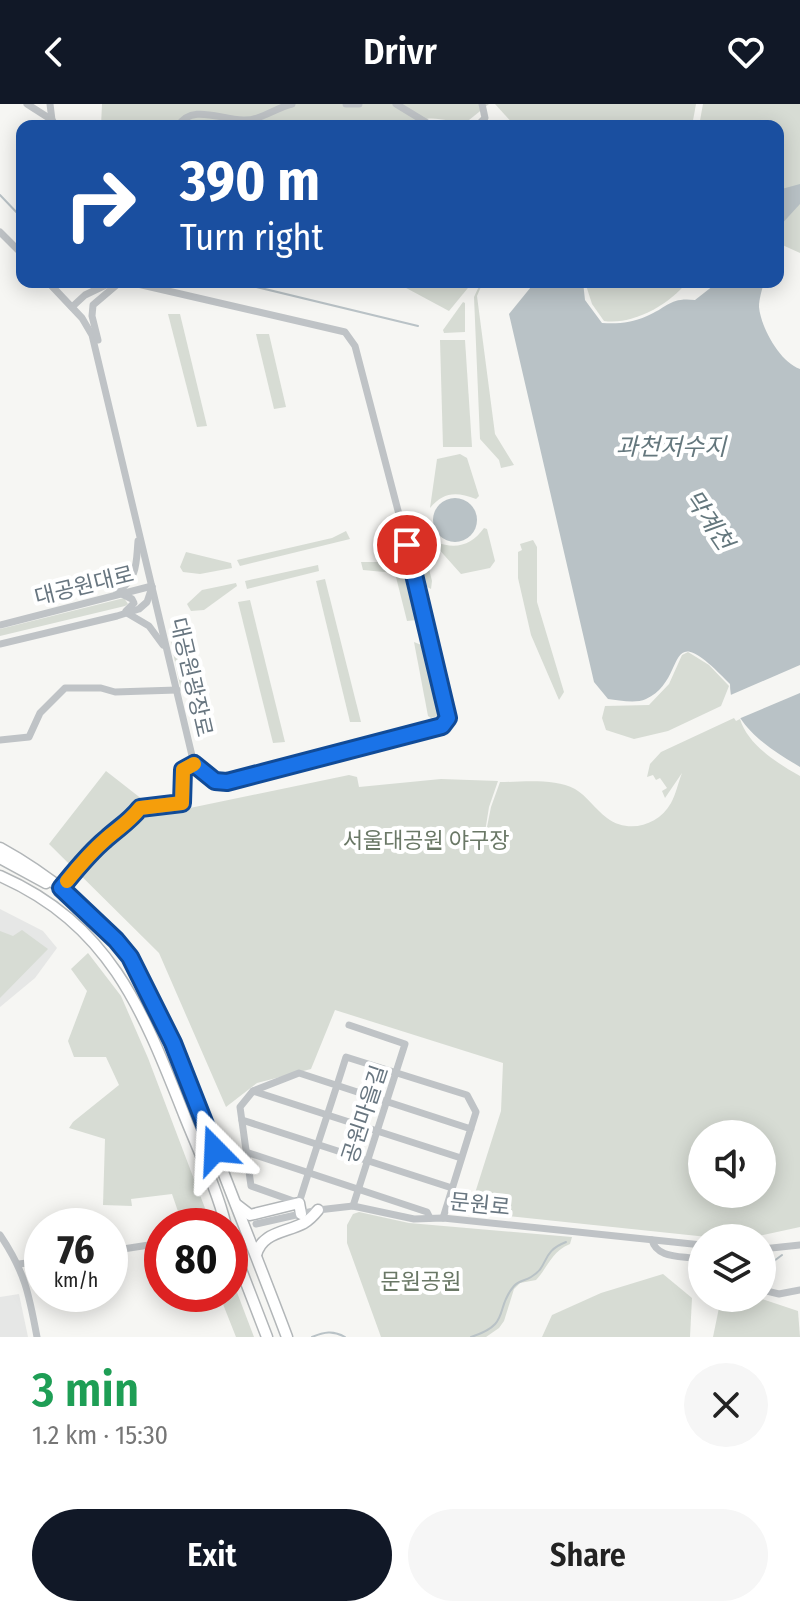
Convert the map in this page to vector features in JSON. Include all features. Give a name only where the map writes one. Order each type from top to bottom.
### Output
[{"type":"highway","points":[[0,848],[34,867],[60,887],[130,957],[173,1043],[287,1337]]},
{"type":"highway","points":[[0,858],[60,887]]},
{"type":"highway","points":[[0,869],[36,889],[69,917],[105,956],[141,1010],[219,1208]]},
{"type":"highway","points":[[0,876],[49,902]]},
{"type":"highway","points":[[235,1204],[250,1215],[300,1208]]},
{"type":"highway","points":[[256,1257],[259,1245],[267,1237],[306,1222],[318,1210]]},
{"type":"highway","points":[[248,1288],[267,1337]]},
{"type":"street","points":[[27,104],[50,120]]},
{"type":"street","points":[[180,120],[189,109],[211,109],[226,117],[244,120],[258,118],[292,104]]},
{"type":"street","points":[[346,104],[359,104]]},
{"type":"street","points":[[396,104],[422,120]]},
{"type":"street","points":[[0,232],[16,248]]},
{"type":"street","name":"대공원광장로","points":[[54,288],[92,335],[194,764],[215,781],[227,782],[442,726],[448,718],[445,702],[407,545]]},
{"type":"street","points":[[72,307],[85,295],[100,288]]},
{"type":"street","points":[[97,358],[100,348],[91,310],[113,288]]},
{"type":"street","points":[[155,288],[345,332],[355,346],[401,522]]},
{"type":"street","points":[[103,599],[131,581],[136,570],[139,535]]},
{"type":"street","name":"대공원대로","points":[[0,625],[152,586]]},
{"type":"street","name":"대공원대로","points":[[0,644],[127,613],[147,602],[152,586]]},
{"type":"street","points":[[117,616],[134,603],[121,593]]},
{"type":"street","points":[[127,613],[157,634],[169,658]]},
{"type":"street","points":[[0,740],[29,737],[40,713],[65,688],[101,688],[115,692],[177,690]]},
{"type":"street","points":[[60,887],[140,808],[182,803],[183,770],[194,764]]},
{"type":"street","name":"공원마을길","points":[[349,1025],[405,1044],[353,1206]]},
{"type":"street","points":[[443,1218],[461,1158],[471,1129],[476,1112],[467,1095],[346,1057],[337,1086],[327,1114],[318,1144],[308,1173],[300,1208],[251,1186],[240,1107],[253,1091],[299,1073],[337,1086],[386,1102],[471,1129]]},
{"type":"street","points":[[253,1091],[461,1158]]},
{"type":"street","points":[[242,1120],[452,1188]]},
{"type":"street","points":[[246,1152],[427,1212],[430,1218]]},
{"type":"street","name":"문원로","points":[[256,1224],[300,1208],[318,1210],[353,1206],[414,1219],[443,1218],[688,1244]]},
{"type":"street","points":[[0,1235],[19,1264],[29,1289],[37,1337]]},
{"type":"street","points":[[652,1240],[654,1248],[661,1253],[688,1258]]},
{"type":"street","points":[[776,1248],[800,1245]]},
{"type":"street","points":[[19,1264],[24,1263]]},
{"type":"street","points":[[776,1293],[800,1290]]},
{"type":"shaded area","points":[[0,909],[43,931],[57,948],[35,978],[0,1007]]},
{"type":"shaded area","points":[[19,1294],[28,1337],[0,1337],[0,1297]]},
{"type":"green space","points":[[102,104],[489,104],[469,120],[101,120]]},
{"type":"green space","points":[[495,104],[696,104],[693,120],[510,120]]},
{"type":"green space","points":[[703,104],[800,104],[800,253],[784,246],[784,120],[700,120]]},
{"type":"green space","points":[[406,288],[468,288],[449,311]]},
{"type":"green space","points":[[480,288],[477,296],[495,434],[514,465],[501,468],[499,460],[480,439],[474,297]]},
{"type":"green space","points":[[587,288],[681,288],[650,312],[627,320],[604,321],[592,304]]},
{"type":"green space","points":[[463,302],[465,332],[444,333],[443,330]]},
{"type":"green space","points":[[168,314],[180,314],[207,426],[197,427]]},
{"type":"green space","points":[[256,334],[269,334],[286,407],[274,409]]},
{"type":"green space","points":[[440,340],[465,340],[472,447],[443,447]]},
{"type":"green space","points":[[460,454],[467,458],[479,496],[476,499],[451,494],[440,498],[430,508],[437,459]]},
{"type":"green space","points":[[484,528],[487,529],[495,561],[490,568],[461,574],[436,546],[436,542],[457,546],[469,542]]},
{"type":"green space","points":[[346,531],[350,539],[240,566],[237,560],[332,538]]},
{"type":"green space","points":[[417,535],[419,541],[401,546],[411,579],[408,586],[417,620],[407,621],[395,573],[363,570],[361,562],[379,562],[379,548]]},
{"type":"green space","points":[[533,540],[537,547],[537,602],[564,692],[559,700],[531,635],[518,578],[520,544]]},
{"type":"green space","points":[[419,543],[424,549],[431,589],[420,583],[410,547]]},
{"type":"green space","points":[[186,552],[231,563],[232,568],[200,574],[183,572],[180,567]]},
{"type":"green space","points":[[318,565],[319,571],[247,589],[245,581]]},
{"type":"green space","points":[[325,579],[361,722],[350,722],[316,581]]},
{"type":"green space","points":[[236,583],[237,586],[204,610],[191,611],[187,604],[202,590]]},
{"type":"green space","points":[[124,598],[128,604],[125,606],[0,636],[0,629]]},
{"type":"green space","points":[[250,600],[285,742],[273,743],[238,602]]},
{"type":"green space","points":[[175,631],[182,636],[192,685],[181,690],[171,643]]},
{"type":"green space","points":[[414,642],[424,646],[439,704],[437,716],[431,718],[428,716]]},
{"type":"green space","points":[[688,652],[709,665],[729,686],[721,706],[668,731],[634,739],[606,730],[602,718],[605,706],[649,705],[669,684],[682,655]]},
{"type":"green space","name":"서울대공원 야구장","points":[[734,718],[736,721],[740,719],[756,745],[800,776],[800,1227],[776,1232],[776,1224],[688,1224],[688,1235],[469,1212],[501,1111],[503,1063],[335,1010],[311,1069],[257,1083],[226,1107],[159,953],[49,844],[106,771],[161,814],[349,775],[357,777],[359,787],[441,779],[498,781],[489,807],[481,857],[491,807],[500,782],[558,783],[575,789],[615,823],[642,825],[665,811],[682,773],[665,798],[662,791],[667,788],[660,778],[656,780],[653,775],[647,777],[650,764],[661,752]]},
{"type":"green space","points":[[22,930],[48,949],[0,998],[0,931],[13,936]]},
{"type":"green space","points":[[88,953],[121,996],[205,1208],[177,1208],[172,1194],[131,1199],[132,1206],[103,1205],[105,1139],[69,1128],[119,1085],[106,1057],[74,1057],[68,1041],[87,991],[71,969]]},
{"type":"green space","name":"문원공원","points":[[359,1212],[409,1223],[572,1237],[570,1244],[554,1255],[536,1280],[520,1283],[514,1289],[504,1321],[486,1337],[381,1337],[347,1243],[347,1225],[353,1214]]},
{"type":"green space","points":[[663,1274],[688,1295],[688,1312],[691,1312],[690,1337],[542,1337],[552,1315],[601,1293]]},
{"type":"green space","points":[[776,1304],[798,1311],[800,1337],[713,1337],[718,1312],[776,1312]]},
{"type":"green space","points":[[226,1312],[244,1312],[254,1337],[236,1337]]},
{"type":"water","points":[[800,184],[800,204],[784,221],[784,188]]},
{"type":"water","name":"과천저수지","points":[[530,288],[584,288],[585,300],[602,323],[614,323],[641,318],[674,301],[695,300],[710,288],[762,288],[759,307],[763,325],[779,352],[800,369],[800,767],[753,734],[737,712],[730,684],[694,653],[685,652],[679,657],[659,690],[646,699],[608,699],[594,682],[509,314]]},
{"type":"water","points":[[455,498],[470,505],[477,520],[470,535],[455,542],[440,535],[433,520],[440,505]]},
{"type":"pier","points":[[800,665],[800,693],[736,720],[726,697]]},
{"type":"waterway","name":"막계천","points":[[0,195],[16,212]]},
{"type":"waterway","name":"막계천","points":[[261,288],[418,326]]},
{"type":"waterway","points":[[471,1337],[492,1327],[514,1286],[537,1273],[552,1250],[566,1242]]},
{"type":"waterway","points":[[776,1260],[782,1255]]},
{"type":"waterway","points":[[312,1337],[328,1332],[345,1337]]},
{"type":"tunnel","points":[[401,522],[407,545]]},
{"type":"slow traffic","points":[[67,881],[140,808],[182,803],[183,770],[194,764]]},
{"type":"route","points":[[215,1150],[173,1043],[130,957],[61,888],[83,862],[132,819],[140,808],[182,803],[183,770],[194,764],[215,781],[227,782],[442,726],[448,718],[407,545]]}]
